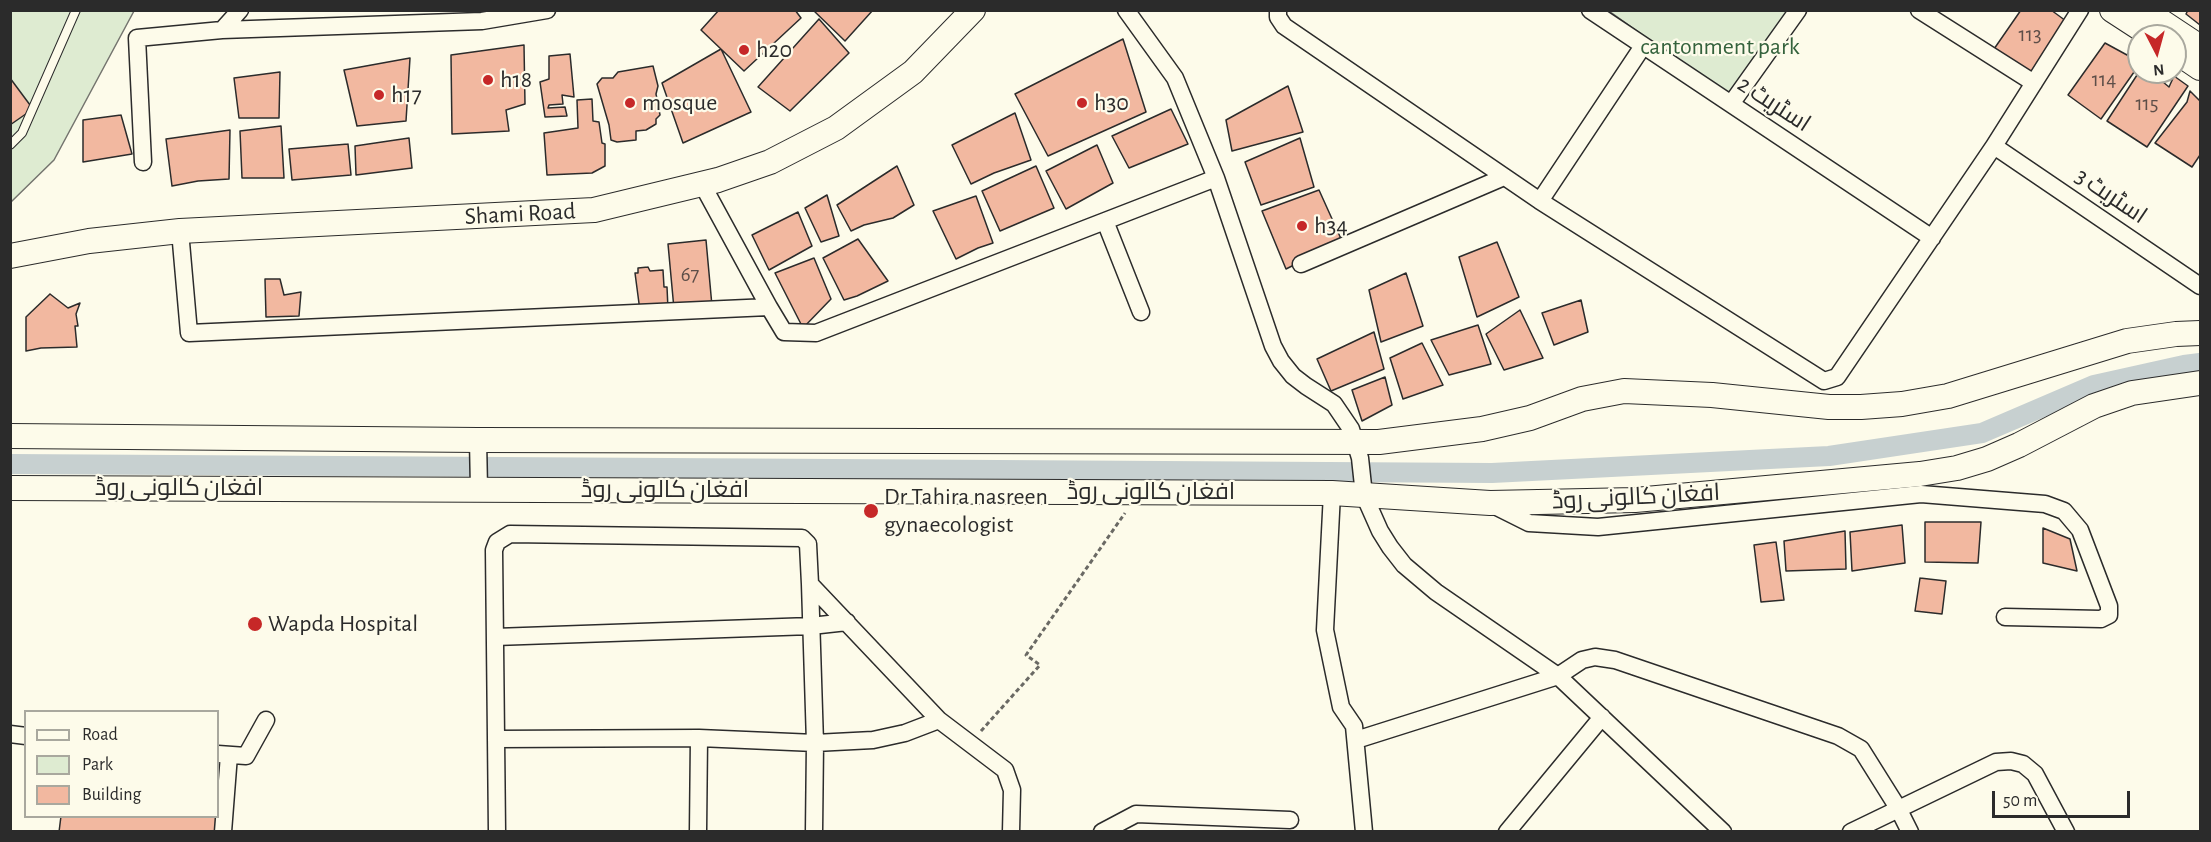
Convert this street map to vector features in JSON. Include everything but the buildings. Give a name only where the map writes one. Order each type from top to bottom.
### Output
[{"type":"main road","name":"Shami Road","points":[[10,256],[89,241],[180,231],[594,210],[702,184],[770,162],[837,128],[913,72],[973,10]]},
{"type":"main road","points":[[2112,10],[2134,24]]},
{"type":"main road","points":[[2144,10],[2200,47]]},
{"type":"main road","points":[[2187,59],[2200,68]]},
{"type":"main road","points":[[10,436],[619,439],[1358,450],[1410,439],[1482,429],[1530,418],[1582,399],[1624,391],[1712,395],[1829,407],[1902,404],[1948,396],[2127,341],[2200,333]]},
{"type":"main road","name":"افغان کالونی روڈ","points":[[10,488],[1332,493],[1363,489],[1490,503],[1635,500],[1920,474],[1957,468],[1987,459],[2019,445],[2094,405],[2132,393],[2200,382]]},
{"type":"street","points":[[222,30],[240,10]]},
{"type":"street","points":[[143,162],[137,38],[222,30],[482,21],[547,10]]},
{"type":"street","points":[[1126,10],[1175,78],[1216,178],[1273,346],[1293,376],[1335,404],[1351,429],[1358,450],[1363,489],[1380,531],[1404,565],[1436,592],[1558,676],[1723,831]]},
{"type":"street","points":[[1278,10],[1278,17],[1284,26],[1504,177],[1824,381],[1838,377],[1994,146],[2080,10]]},
{"type":"street","name":"اسٹریٹ 2","points":[[1590,10],[1932,238]]},
{"type":"street","points":[[1731,104],[1798,10]]},
{"type":"street","points":[[1919,10],[2034,83]]},
{"type":"street","points":[[1540,201],[1643,46]]},
{"type":"street","name":"اسٹریٹ 3","points":[[1994,146],[2200,286]]},
{"type":"street","points":[[1301,264],[1504,177]]},
{"type":"street","points":[[702,184],[768,308],[784,332],[816,333],[1216,178]]},
{"type":"street","points":[[1105,221],[1141,312]]},
{"type":"street","points":[[180,231],[189,333],[768,308]]},
{"type":"street","points":[[478,440],[479,489]]},
{"type":"street","points":[[1332,493],[1325,630],[1341,707],[1354,726],[1365,831]]},
{"type":"street","points":[[1490,503],[1530,523],[1598,527],[1922,494],[2045,504],[2064,511],[2080,530],[2109,606],[2109,615],[2101,619],[2006,617]]},
{"type":"street","points":[[497,831],[494,550],[497,542],[510,534],[802,538],[808,544],[810,584],[814,831]]},
{"type":"street","points":[[810,584],[939,720],[1005,770],[1012,790],[1011,831]]},
{"type":"street","points":[[495,638],[811,626],[847,622]]},
{"type":"street","points":[[1356,740],[1558,676],[1582,660],[1595,657],[1615,660],[1838,736],[1861,749],[1910,831]]},
{"type":"street","points":[[1507,831],[1602,717]]},
{"type":"street","points":[[223,831],[223,754],[246,756],[266,720]]},
{"type":"street","points":[[497,739],[699,738],[814,743],[873,740],[905,733],[939,720]]},
{"type":"street","points":[[698,831],[699,738]]},
{"type":"street","points":[[1851,831],[1996,762],[2011,761],[2022,764],[2035,774],[2066,831]]},
{"type":"street","points":[[1102,831],[1136,823],[1290,820]]},
{"type":"lane","points":[[10,145],[22,133],[76,10]]},
{"type":"path","points":[[969,744],[1040,665],[1026,655],[1140,492]]},
{"type":"green space","points":[[11,11],[134,11],[54,160],[11,202]]},
{"type":"green space","name":"cantonment park","points":[[1609,11],[1790,11],[1728,96]]},
{"type":"waterway","points":[[10,464],[1492,473],[1829,456],[1982,433],[2094,385],[2200,363]]},
{"type":"place","name":"h20","points":[[744,50]]},
{"type":"place","name":"h18","points":[[488,80]]},
{"type":"place","name":"h17","points":[[379,95]]},
{"type":"place","name":"mosque","points":[[630,103]]},
{"type":"place","name":"h30","points":[[1082,103]]},
{"type":"place","name":"h34","points":[[1302,226]]},
{"type":"place","name":"Dr Tahira nasreen gynaecologist","points":[[871,511]]},
{"type":"place","name":"Wapda Hospital","points":[[255,624]]}]
